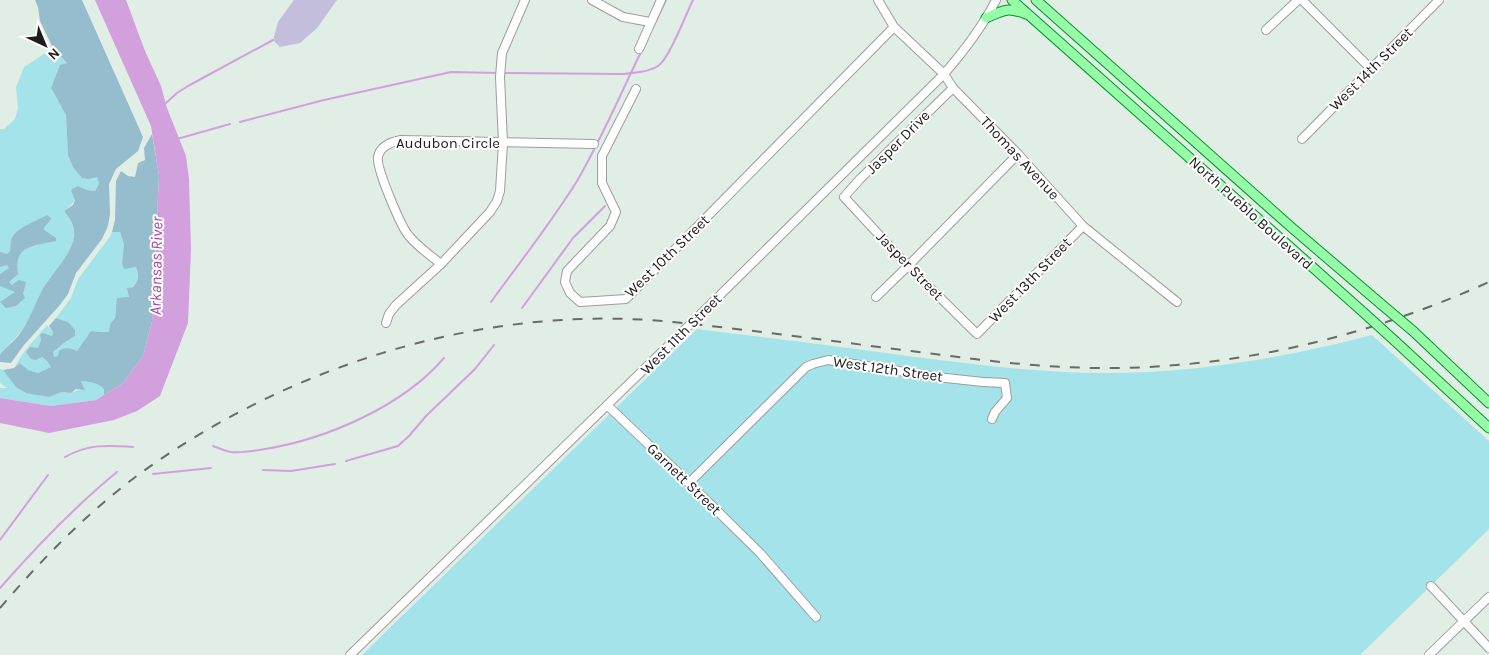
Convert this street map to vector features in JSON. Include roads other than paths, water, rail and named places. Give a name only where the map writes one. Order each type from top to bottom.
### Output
[{"type":"main road","name":"North Pueblo Boulevard","points":[[1012,0],[1395,340],[1489,428]]},
{"type":"main road","name":"North Pueblo Boulevard","points":[[1036,0],[1291,227],[1413,332],[1489,403]]},
{"type":"main road","points":[[986,18],[1010,9],[1029,15]]},
{"type":"street","points":[[386,322],[396,305],[441,264],[490,212],[497,201],[500,192],[503,143],[500,73],[502,53],[525,0]]},
{"type":"street","points":[[592,0],[624,17],[650,22]]},
{"type":"street","points":[[639,49],[661,0]]},
{"type":"street","name":"Thomas Avenue","points":[[878,0],[894,26],[944,74],[953,88],[1018,154],[1084,226],[1177,302]]},
{"type":"street","name":"West 11th Street","points":[[350,655],[608,406],[944,74],[966,48],[996,0]]},
{"type":"street","points":[[1266,30],[1300,0],[1371,69]]},
{"type":"street","name":"West 14th Street","points":[[1302,138],[1439,0]]},
{"type":"street","name":"West 10th Street","points":[[636,89],[602,156],[602,183],[616,212],[610,226],[567,271],[565,282],[570,293],[580,302],[626,299],[894,26]]},
{"type":"street","name":"Jasper Drive","points":[[844,197],[953,88]]},
{"type":"street","name":"Audubon Circle","points":[[441,264],[416,244],[404,229],[379,168],[378,157],[382,148],[391,142],[401,140],[594,144]]},
{"type":"street","points":[[876,297],[1018,154]]},
{"type":"street","points":[[849,168],[860,180]]},
{"type":"street","name":"Jasper Street","points":[[844,197],[908,266],[977,334]]},
{"type":"street","name":"West 13th Street","points":[[977,334],[1084,226]]},
{"type":"street","name":"West 12th Street","points":[[689,483],[806,367],[828,360],[937,377],[1005,383],[1007,398],[995,412],[992,419]]},
{"type":"street","name":"Garnett Street","points":[[608,406],[760,554],[816,617]]},
{"type":"street","points":[[1431,586],[1489,648]]},
{"type":"street","points":[[1429,655],[1489,597]]},
{"type":"water","name":"Arkansas River","points":[[95,0],[126,0],[145,51],[161,86],[167,108],[186,156],[189,179],[191,249],[188,323],[160,396],[137,411],[114,420],[49,433],[0,423],[0,398],[51,406],[96,400],[123,383],[143,356],[152,322],[159,176],[151,126]]},
{"type":"waterway","points":[[654,25],[666,0]]},
{"type":"waterway","points":[[504,73],[623,74],[650,70],[658,66],[667,55],[693,0]]},
{"type":"waterway","points":[[166,103],[188,86],[273,40]]},
{"type":"waterway","points":[[491,302],[577,181],[602,134],[641,52]]},
{"type":"waterway","points":[[240,122],[324,100],[451,72],[499,73]]},
{"type":"waterway","points":[[177,139],[230,124]]},
{"type":"waterway","points":[[522,308],[573,238],[605,206]]},
{"type":"waterway","points":[[346,461],[398,446],[475,369],[494,345]]},
{"type":"waterway","points":[[213,446],[231,452],[252,451],[289,444],[338,428],[386,405],[427,375],[444,358]]},
{"type":"waterway","points":[[65,457],[98,446],[133,447]]},
{"type":"waterway","points":[[263,470],[291,471],[335,464]]},
{"type":"waterway","points":[[153,474],[211,468]]},
{"type":"waterway","points":[[0,588],[56,527],[117,472]]},
{"type":"waterway","points":[[0,540],[48,475]]},
{"type":"railway","points":[[0,608],[49,554],[101,505],[138,475],[197,436],[259,402],[324,373],[392,350],[461,333],[532,322],[603,319],[673,322],[1014,363],[1092,368],[1166,366],[1261,354],[1308,344],[1400,318],[1489,282]]}]
